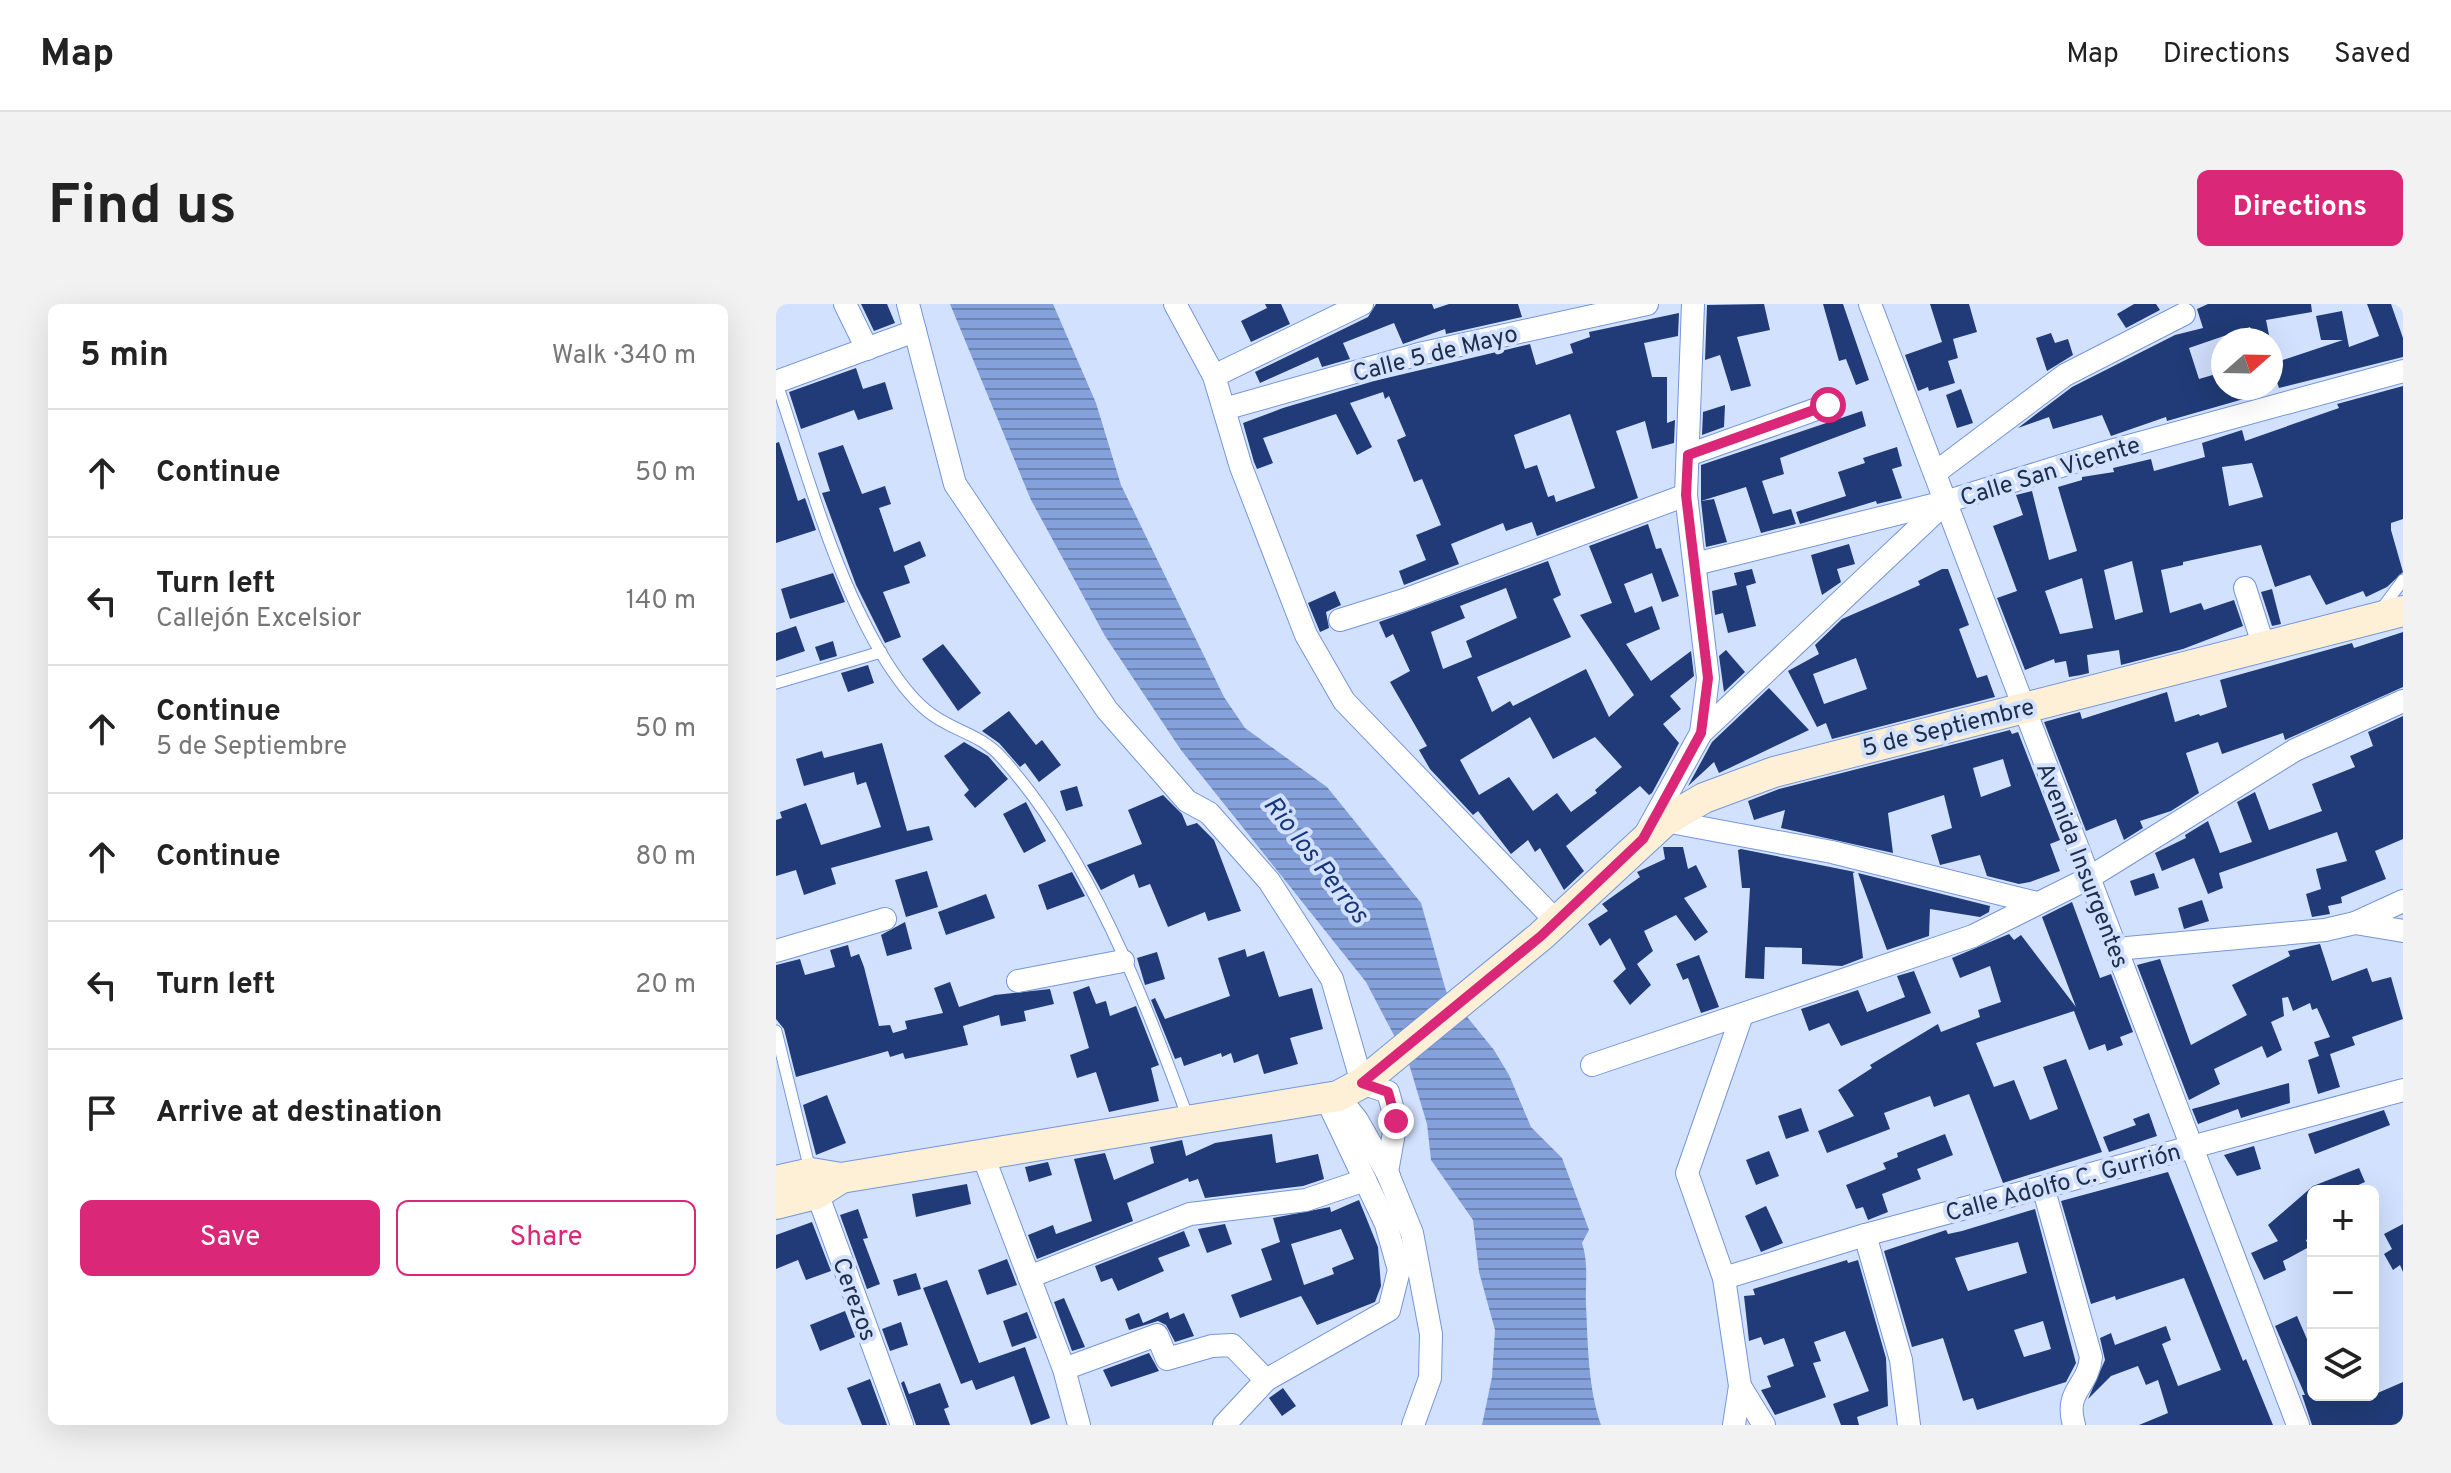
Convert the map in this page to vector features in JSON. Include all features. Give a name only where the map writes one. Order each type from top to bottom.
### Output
[{"type":"street","points":[[845,304],[867,349]]},
{"type":"street","points":[[908,304],[955,484],[1107,710],[1187,801],[1209,813],[1269,881],[1332,979],[1342,1092],[1365,1180],[1386,1224],[1399,1270],[1389,1310],[1266,1380],[1224,1425]]},
{"type":"street","points":[[1175,304],[1214,376],[1274,557],[1306,635],[1344,701],[1549,929]]},
{"type":"street","points":[[1214,376],[1362,304]]},
{"type":"street","name":"Calle 5 de Mayo","points":[[1224,409],[1419,354],[1647,304]]},
{"type":"street","points":[[1693,304],[1686,495],[1708,678],[1701,733],[1654,830],[1832,852],[2037,903]]},
{"type":"street","name":"Avenida Insurgentes","points":[[1870,304],[2190,1149],[2298,1425]]},
{"type":"street","points":[[1935,473],[2065,375],[2184,314]]},
{"type":"street","points":[[776,382],[915,331]]},
{"type":"street","name":"Calle San Vicente","points":[[1695,564],[1945,502],[2103,453],[2403,371]]},
{"type":"street","points":[[1688,455],[1828,405]]},
{"type":"street","points":[[1340,620],[1416,596],[1686,495]]},
{"type":"street","points":[[1701,733],[1945,502]]},
{"type":"street","points":[[2245,588],[2263,644]]},
{"type":"street","name":"5 de Septiembre","points":[[1342,1092],[1549,929],[1654,830],[1704,798],[1774,772],[2389,614]]},
{"type":"street","points":[[1592,1065],[1973,936],[2087,879],[2295,750],[2403,701]]},
{"type":"street","points":[[2116,949],[2325,930],[2355,923],[2403,901]]},
{"type":"street","points":[[776,951],[885,919]]},
{"type":"street","points":[[2355,923],[2403,931]]},
{"type":"street","points":[[1018,981],[1123,961]]},
{"type":"street","points":[[1734,1425],[1740,1386],[1724,1278],[1687,1173],[1742,1015]]},
{"type":"street","name":"Calle Adolfo C. Gurrión","points":[[1724,1278],[1865,1235],[2403,1090]]},
{"type":"street","points":[[1342,1092],[1387,1172],[1412,1233],[1431,1334],[1430,1378],[1413,1425]]},
{"type":"street","points":[[776,1181],[823,1181],[1189,1121],[1342,1092],[1388,1092],[1396,1121],[1387,1172]]},
{"type":"street","points":[[982,1153],[1064,1369],[1079,1425]]},
{"type":"street","points":[[1029,1277],[1190,1214],[1306,1200],[1365,1180]]},
{"type":"street","points":[[776,1204],[823,1181]]},
{"type":"street","name":"Cerezos","points":[[823,1181],[902,1425]]},
{"type":"street","points":[[2043,1187],[2091,1357],[2089,1375],[2071,1395],[2070,1411],[2074,1425]]},
{"type":"street","points":[[1865,1235],[1901,1360],[1909,1425]]},
{"type":"street","points":[[1064,1369],[1157,1335],[1167,1359],[1212,1346],[1232,1345],[1266,1380]]},
{"type":"street","points":[[1740,1386],[1764,1425]]},
{"type":"lane","points":[[776,382],[820,518],[881,652],[905,688],[927,712],[981,737],[1047,813],[1079,865],[1157,1035],[1189,1121]]},
{"type":"lane","points":[[2389,614],[2403,580]]},
{"type":"lane","points":[[776,683],[881,652]]},
{"type":"lane","points":[[776,1031],[823,1181]]},
{"type":"water","name":"Rio los Perros","points":[[950,304],[1053,304],[1096,403],[1121,485],[1224,697],[1245,728],[1327,787],[1421,903],[1446,991],[1494,1050],[1509,1075],[1531,1127],[1562,1158],[1589,1230],[1582,1243],[1586,1266],[1588,1351],[1593,1396],[1601,1425],[1482,1425],[1492,1377],[1495,1330],[1479,1272],[1473,1220],[1431,1160],[1427,1124],[1409,1064],[1366,982],[1181,750],[1105,636],[1031,500]]},
{"type":"building","points":[[861,304],[887,304],[895,323],[874,331]]},
{"type":"building","points":[[1265,304],[1281,304],[1290,324],[1251,342],[1241,321],[1267,308]]},
{"type":"building","points":[[1376,304],[1432,304],[1434,309],[1449,304],[1518,304],[1522,317],[1446,334],[1445,329],[1403,344],[1394,323],[1343,343],[1350,359],[1322,367],[1318,357],[1260,383],[1255,372],[1368,317]]},
{"type":"building","points":[[1764,304],[1770,330],[1737,337],[1751,386],[1731,391],[1720,355],[1705,360],[1707,305]]},
{"type":"building","points":[[1823,304],[1843,304],[1869,380],[1856,385],[1846,359],[1839,361]]},
{"type":"building","points":[[1930,304],[1969,304],[1977,332],[1953,339],[1958,358],[1948,361],[1955,383],[1918,391],[1905,355],[1942,342]]},
{"type":"building","points":[[2134,304],[2156,304],[2160,310],[2126,328],[2117,314]]},
{"type":"building","points":[[2208,304],[2311,304],[2312,312],[2266,320],[2268,328],[2211,328],[2211,340],[2189,348],[2199,379],[2211,376],[2211,400],[2240,400],[2167,421],[2166,417],[2111,436],[2102,415],[2053,429],[2049,417],[2018,428],[2072,387],[2175,335],[2203,328],[2197,309]]},
{"type":"building","points":[[2367,304],[2391,304],[2403,338],[2403,357],[2283,387],[2283,360],[2343,340],[2321,340],[2316,316],[2342,311],[2349,347],[2379,336]]},
{"type":"building","points":[[1679,313],[1678,336],[1644,343],[1652,377],[1667,377],[1667,423],[1675,420],[1674,443],[1652,449],[1645,421],[1616,431],[1638,498],[1537,536],[1532,522],[1506,531],[1503,523],[1451,544],[1459,564],[1404,585],[1399,571],[1426,560],[1416,535],[1441,525],[1422,479],[1414,482],[1397,440],[1406,436],[1389,396],[1385,399],[1383,392],[1350,403],[1372,447],[1357,455],[1336,414],[1263,438],[1273,463],[1257,469],[1254,462],[1243,423],[1374,381],[1530,344],[1536,365],[1573,353],[1570,344],[1590,337],[1589,332]],"holes":[[[1570,414],[1595,488],[1556,502],[1554,495],[1548,497],[1537,465],[1525,469],[1514,435]]]},
{"type":"building","points":[[2051,333],[2055,343],[2068,339],[2073,355],[2047,371],[2036,338]]},
{"type":"building","points":[[856,368],[863,389],[885,382],[893,409],[858,420],[854,410],[801,429],[789,392]]},
{"type":"building","points":[[2403,386],[2403,519],[2391,523],[2391,530],[2403,572],[2387,587],[2366,597],[2363,591],[2326,605],[2310,575],[2275,587],[2261,545],[2183,562],[2183,565],[2161,570],[2170,613],[2201,603],[2204,610],[2234,600],[2243,626],[2183,649],[2121,665],[2119,650],[2087,655],[2089,673],[2081,675],[2069,677],[2066,661],[2055,663],[2054,659],[2025,670],[1997,598],[2017,591],[1993,526],[2023,515],[2016,495],[2032,491],[2049,560],[2077,551],[2058,487],[2082,480],[2082,477],[2114,472],[2113,468],[2151,459],[2154,471],[2205,457],[2202,443],[2242,430],[2245,441],[2339,408],[2337,404]],"holes":[[[2252,463],[2263,497],[2229,506],[2222,467]],[[2132,561],[2143,612],[2115,620],[2104,570]],[[2082,578],[2093,628],[2060,634],[2045,591]]]},
{"type":"building","points":[[1961,389],[1973,423],[1957,428],[1946,395]]},
{"type":"building","points":[[1725,405],[1724,427],[1702,435],[1703,412]]},
{"type":"building","points":[[1862,411],[1866,426],[1780,458],[1784,474],[1762,481],[1773,514],[1791,509],[1796,524],[1761,533],[1746,487],[1701,501],[1701,465]]},
{"type":"building","points":[[779,442],[798,501],[805,498],[816,530],[776,543],[776,443]]},
{"type":"building","points":[[843,445],[862,494],[885,486],[891,504],[879,508],[894,552],[920,541],[926,556],[904,566],[910,583],[883,592],[901,637],[885,643],[856,585],[822,493],[830,491],[818,453]]},
{"type":"building","points":[[1897,447],[1902,466],[1892,469],[1902,498],[1877,504],[1876,501],[1800,524],[1796,512],[1846,496],[1838,472],[1865,463],[1863,458]]},
{"type":"building","points":[[1714,499],[1727,542],[1706,547],[1701,501]]},
{"type":"building","points":[[1648,524],[1656,549],[1661,548],[1679,596],[1662,602],[1652,573],[1624,584],[1635,613],[1652,606],[1660,629],[1626,644],[1651,681],[1691,651],[1694,676],[1670,696],[1681,709],[1663,724],[1679,743],[1652,793],[1649,795],[1640,786],[1566,846],[1584,871],[1564,890],[1540,848],[1535,852],[1528,840],[1511,854],[1478,811],[1473,815],[1430,769],[1419,750],[1427,746],[1390,682],[1410,671],[1393,634],[1386,638],[1379,622],[1548,561],[1561,595],[1553,599],[1571,637],[1477,677],[1492,712],[1510,701],[1513,706],[1586,669],[1609,717],[1634,695],[1580,615],[1612,603],[1589,546]],"holes":[[[1506,588],[1517,618],[1466,641],[1472,657],[1443,669],[1431,632],[1465,618],[1460,606]],[[1530,717],[1553,759],[1595,737],[1622,767],[1595,790],[1597,793],[1571,812],[1557,793],[1533,811],[1509,777],[1479,795],[1460,760]]]},
{"type":"building","points":[[1849,544],[1855,564],[1837,569],[1841,582],[1822,595],[1811,555]]},
{"type":"building","points":[[1752,569],[1756,583],[1746,586],[1756,626],[1728,633],[1723,613],[1715,615],[1712,591],[1737,585],[1734,573]]},
{"type":"building","points":[[1948,569],[1969,625],[1959,629],[1977,678],[1987,675],[1995,697],[1832,739],[1826,723],[1817,727],[1788,671],[1819,654],[1815,645],[1842,619],[1920,585],[1918,581]],"holes":[[[1856,658],[1867,689],[1824,704],[1813,674]]]},
{"type":"building","points":[[833,573],[845,602],[790,619],[781,589]]},
{"type":"building","points":[[2272,589],[2281,624],[2272,626],[2261,592]]},
{"type":"building","points":[[1335,591],[1341,605],[1326,612],[1329,628],[1320,632],[1308,603]]},
{"type":"building","points":[[796,626],[805,651],[776,661],[776,633]]},
{"type":"building","points":[[2403,632],[2403,687],[2285,740],[2283,733],[2222,754],[2218,742],[2186,753],[2199,793],[2171,811],[2140,821],[2143,828],[2124,840],[2116,819],[2086,831],[2044,722],[2080,712],[2082,719],[2167,692],[2175,722],[2200,716],[2227,707],[2220,680],[2352,643],[2354,648]]},
{"type":"building","points":[[833,641],[837,656],[820,661],[815,647]]},
{"type":"building","points":[[943,644],[981,693],[958,711],[922,659]]},
{"type":"building","points":[[1726,650],[1745,672],[1724,692],[1719,656]]},
{"type":"building","points":[[868,665],[874,683],[848,692],[841,673]]},
{"type":"building","points":[[1769,688],[1809,730],[1719,773],[1714,762],[1688,786],[1712,742]]},
{"type":"building","points":[[1009,711],[1036,745],[1042,740],[1061,765],[1039,782],[1025,763],[1020,767],[999,743],[982,731]]},
{"type":"building","points":[[2403,716],[2403,839],[2375,851],[2386,879],[2341,897],[2342,903],[2328,906],[2330,914],[2312,917],[2306,894],[2321,889],[2316,869],[2347,861],[2337,832],[2219,873],[2223,888],[2208,894],[2194,858],[2162,871],[2155,853],[2186,838],[2185,835],[2208,821],[2220,853],[2252,842],[2237,802],[2255,792],[2269,830],[2322,811],[2312,784],[2355,767],[2350,756],[2373,746],[2368,732]]},
{"type":"building","points":[[2010,730],[2012,734],[2018,732],[2060,840],[2050,844],[2060,871],[2019,884],[1987,876],[1980,855],[1940,865],[1931,835],[1952,828],[1944,795],[1888,813],[1893,853],[1781,828],[1785,810],[1754,820],[1748,801],[1779,789]],"holes":[[[2003,759],[2011,786],[1981,797],[1973,768]]]},
{"type":"building","points":[[964,742],[988,756],[1008,779],[975,808],[964,795],[969,790],[944,756]]},
{"type":"building","points":[[882,743],[907,831],[929,826],[933,840],[831,868],[836,884],[804,895],[796,870],[776,876],[776,820],[782,818],[780,812],[806,803],[821,845],[881,827],[866,782],[857,785],[854,772],[804,786],[796,759],[822,751],[824,758]]},
{"type":"building","points":[[1077,786],[1083,806],[1066,811],[1060,791]]},
{"type":"building","points":[[1163,795],[1182,814],[1187,826],[1197,823],[1214,840],[1241,911],[1208,921],[1205,912],[1168,927],[1150,884],[1139,888],[1134,874],[1101,890],[1087,865],[1142,844],[1128,810]]},
{"type":"building","points":[[1026,802],[1046,841],[1024,853],[1003,814]]},
{"type":"building","points":[[1663,847],[1683,847],[1688,869],[1696,865],[1707,887],[1684,898],[1708,932],[1695,941],[1676,915],[1644,931],[1653,951],[1637,964],[1651,985],[1630,1005],[1613,981],[1626,969],[1610,938],[1600,946],[1588,924],[1608,911],[1602,904],[1640,877],[1637,872],[1665,859]]},
{"type":"building","points":[[1738,850],[1855,872],[1863,958],[1842,966],[1802,964],[1802,948],[1765,947],[1764,979],[1745,978],[1750,888],[1742,888]]},
{"type":"building","points":[[927,871],[938,907],[906,917],[895,880]]},
{"type":"building","points":[[1072,872],[1085,896],[1047,910],[1038,885]]},
{"type":"building","points":[[1858,873],[1990,906],[1989,912],[1980,917],[1930,909],[1929,936],[1887,950]]},
{"type":"building","points":[[2154,873],[2159,888],[2135,896],[2130,881]]},
{"type":"building","points":[[986,894],[995,918],[946,935],[938,912]]},
{"type":"building","points":[[2202,900],[2209,921],[2184,929],[2178,908]]},
{"type":"building","points":[[2072,902],[2100,978],[2111,974],[2133,1032],[2120,1037],[2123,1045],[2107,1051],[2105,1044],[2089,1050],[2074,1011],[1976,1043],[1994,1087],[2014,1080],[2030,1120],[2058,1109],[2043,1067],[2066,1059],[2102,1152],[2003,1183],[1969,1094],[1934,1107],[1930,1096],[1884,1113],[1890,1129],[1827,1153],[1818,1131],[1854,1116],[1838,1090],[1872,1068],[1870,1065],[1938,1024],[1941,1032],[1980,1017],[1978,1010],[2001,1002],[1990,966],[1960,978],[1952,958],[2009,934],[2014,940],[2021,935],[2076,1007],[2042,917]]},
{"type":"building","points":[[905,922],[912,949],[887,956],[881,935]]},
{"type":"building","points":[[2320,944],[2332,981],[2367,968],[2372,982],[2391,977],[2403,1019],[2352,1037],[2355,1045],[2330,1054],[2340,1087],[2318,1094],[2308,1060],[2319,1056],[2314,1042],[2330,1037],[2317,1008],[2312,1010],[2310,1003],[2293,1011],[2288,997],[2282,998],[2284,1016],[2271,1022],[2282,1050],[2267,1058],[2262,1046],[2214,1069],[2220,1084],[2189,1100],[2137,965],[2160,959],[2191,1045],[2247,1015],[2232,985],[2290,956],[2288,951]]},
{"type":"building","points":[[848,945],[851,957],[859,954],[864,967],[879,1026],[890,1025],[893,1033],[907,1029],[905,1021],[943,1013],[934,988],[950,982],[959,1007],[995,995],[1050,989],[1054,1004],[1024,1011],[1026,1021],[1001,1026],[999,1015],[963,1026],[968,1045],[905,1059],[903,1053],[890,1057],[888,1051],[796,1077],[784,1029],[776,1019],[776,965],[800,959],[805,975],[835,967],[830,950]]},
{"type":"building","points":[[1245,949],[1247,957],[1264,951],[1279,997],[1312,988],[1323,1029],[1290,1038],[1298,1064],[1264,1074],[1258,1054],[1234,1063],[1231,1053],[1222,1057],[1221,1053],[1184,1066],[1181,1057],[1175,1059],[1151,1000],[1155,998],[1165,1019],[1230,996],[1218,958]]},
{"type":"building","points":[[1157,952],[1165,979],[1145,985],[1137,958]]},
{"type":"building","points":[[1699,955],[1719,1007],[1701,1013],[1688,978],[1683,980],[1676,964]]},
{"type":"building","points":[[1914,971],[1931,1013],[1841,1046],[1829,1023],[1809,1031],[1801,1009],[1858,990],[1867,1012],[1905,997],[1897,976]]},
{"type":"building","points":[[1089,986],[1096,1004],[1106,1001],[1110,1016],[1136,1006],[1159,1065],[1151,1068],[1159,1101],[1109,1112],[1096,1072],[1077,1078],[1070,1055],[1089,1048],[1073,992]]},
{"type":"building","points":[[2289,1083],[2290,1103],[2241,1118],[2238,1109],[2198,1124],[2192,1109]]},
{"type":"building","points":[[827,1095],[846,1143],[816,1155],[803,1105]]},
{"type":"building","points":[[1801,1108],[1809,1131],[1786,1139],[1778,1116]]},
{"type":"building","points":[[2384,1110],[2390,1125],[2315,1154],[2308,1134]]},
{"type":"building","points":[[2149,1113],[2157,1136],[2109,1152],[2103,1137],[2136,1125],[2133,1119]]},
{"type":"building","points":[[1272,1134],[1276,1163],[1318,1154],[1324,1179],[1303,1186],[1205,1198],[1198,1179],[1189,1182],[1188,1178],[1127,1203],[1133,1221],[1037,1259],[1028,1235],[1053,1225],[1056,1234],[1092,1221],[1074,1159],[1105,1153],[1114,1180],[1154,1163],[1150,1147],[1182,1140],[1186,1156],[1215,1143]]},
{"type":"building","points":[[1945,1134],[1953,1155],[1917,1169],[1921,1179],[1882,1194],[1888,1212],[1868,1220],[1863,1207],[1856,1209],[1846,1185],[1886,1169],[1883,1163],[1898,1157],[1897,1153]]},
{"type":"building","points":[[2254,1146],[2261,1169],[2237,1176],[2224,1155]]},
{"type":"building","points":[[1769,1151],[1779,1176],[1756,1185],[1746,1160]]},
{"type":"building","points":[[1048,1162],[1052,1175],[1029,1182],[1025,1167]]},
{"type":"building","points":[[2359,1168],[2365,1182],[2358,1185],[2316,1185]]},
{"type":"building","points":[[2168,1172],[2243,1361],[2246,1359],[2273,1425],[2139,1425],[2168,1413],[2158,1380],[2146,1385],[2138,1366],[2111,1376],[2088,1399],[2105,1360],[2100,1338],[2111,1333],[2115,1345],[2166,1326],[2171,1340],[2162,1344],[2178,1386],[2221,1370],[2184,1278],[2116,1300],[2115,1296],[2091,1304],[2061,1201]]},
{"type":"building","points":[[967,1184],[971,1204],[916,1217],[912,1194]]},
{"type":"building","points":[[2307,1191],[2307,1248],[2283,1261],[2286,1270],[2264,1280],[2251,1253],[2278,1241],[2268,1225]]},
{"type":"building","points":[[1359,1200],[1378,1247],[1381,1286],[1375,1302],[1317,1325],[1301,1296],[1240,1318],[1231,1295],[1272,1280],[1261,1249],[1280,1242],[1273,1218],[1330,1207],[1331,1212]],"holes":[[[1341,1229],[1354,1259],[1332,1268],[1334,1274],[1304,1285],[1291,1244]]]},
{"type":"building","points":[[1766,1206],[1783,1243],[1761,1252],[1745,1216]]},
{"type":"building","points":[[858,1209],[868,1238],[863,1239],[880,1284],[867,1289],[840,1215]]},
{"type":"building","points":[[2035,1209],[2076,1363],[2066,1382],[1977,1410],[1973,1398],[1963,1401],[1943,1338],[1912,1347],[1884,1251],[1946,1230],[1948,1234]],"holes":[[[2018,1242],[2027,1273],[1968,1291],[1955,1258]],[[2043,1321],[2051,1349],[2024,1357],[2014,1330]]]},
{"type":"building","points":[[812,1222],[831,1271],[806,1280],[798,1260],[776,1269],[776,1235]]},
{"type":"building","points":[[1225,1224],[1232,1244],[1207,1253],[1198,1229]]},
{"type":"building","points":[[2403,1224],[2403,1272],[2400,1265],[2393,1270],[2384,1254],[2392,1249],[2384,1234]]},
{"type":"building","points":[[1184,1231],[1190,1246],[1158,1258],[1164,1271],[1118,1291],[1112,1278],[1101,1282],[1095,1266]]},
{"type":"building","points":[[1007,1259],[1017,1285],[987,1295],[978,1270]]},
{"type":"building","points":[[1847,1260],[1848,1263],[1858,1260],[1886,1358],[1888,1406],[1857,1417],[1859,1425],[1841,1425],[1833,1404],[1869,1391],[1845,1331],[1814,1342],[1821,1361],[1813,1363],[1826,1397],[1775,1415],[1761,1390],[1771,1387],[1767,1376],[1794,1366],[1784,1338],[1764,1345],[1761,1337],[1749,1341],[1744,1296],[1755,1295],[1753,1289]]},
{"type":"building","points":[[916,1273],[921,1289],[898,1296],[893,1280]]},
{"type":"building","points":[[947,1280],[979,1363],[1025,1347],[1050,1418],[1031,1425],[1014,1376],[976,1390],[972,1380],[961,1384],[923,1288]]},
{"type":"building","points":[[1064,1298],[1085,1347],[1072,1351],[1054,1302]]},
{"type":"building","points":[[845,1311],[855,1337],[820,1351],[810,1325]]},
{"type":"building","points":[[1027,1312],[1037,1338],[1012,1347],[1003,1321]]},
{"type":"building","points":[[1168,1312],[1170,1319],[1184,1313],[1194,1336],[1175,1342],[1166,1325],[1158,1321],[1129,1330],[1125,1319],[1139,1313],[1143,1323]]},
{"type":"building","points":[[2297,1316],[2307,1339],[2307,1401],[2379,1401],[2379,1392],[2403,1382],[2403,1425],[2312,1425],[2302,1395],[2305,1395],[2275,1326]]},
{"type":"building","points":[[901,1322],[908,1345],[890,1351],[882,1329]]},
{"type":"building","points":[[1149,1353],[1159,1371],[1111,1387],[1103,1370]]},
{"type":"building","points":[[870,1379],[887,1425],[862,1425],[847,1388]]},
{"type":"building","points":[[904,1381],[909,1394],[940,1383],[949,1407],[944,1409],[950,1425],[916,1425],[901,1383]]},
{"type":"building","points":[[1283,1388],[1296,1406],[1282,1416],[1269,1398]]},
{"type":"route","points":[[1396,1121],[1388,1092],[1362,1083],[1541,936],[1643,839],[1701,733],[1708,678],[1686,495],[1688,455],[1828,405]]}]
